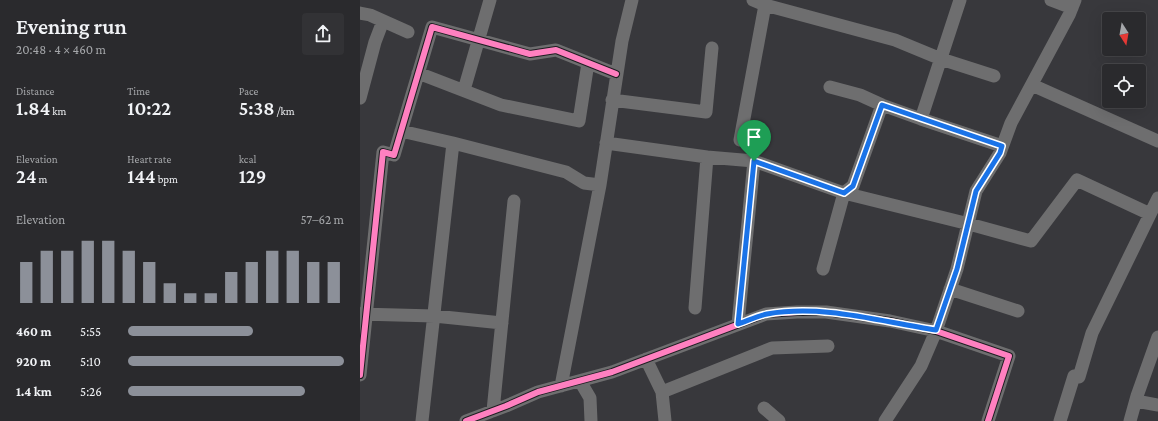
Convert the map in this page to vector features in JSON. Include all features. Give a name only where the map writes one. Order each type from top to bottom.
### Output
[{"type":"street","points":[[464,90],[490,0]]},
{"type":"street","points":[[561,386],[600,185],[622,41],[632,0]]},
{"type":"street","points":[[921,119],[960,0]]},
{"type":"street","points":[[885,421],[921,366],[936,330],[950,290],[976,191],[1000,153],[1011,123],[1074,4],[1051,0]]},
{"type":"street","points":[[740,140],[759,2],[895,40],[941,59],[994,76]]},
{"type":"street","points":[[360,13],[370,15],[408,32]]},
{"type":"street","points":[[360,98],[374,42],[383,21]]},
{"type":"street","points":[[360,375],[363,314],[383,152],[394,155],[432,27],[530,54],[556,50],[616,74]]},
{"type":"street","points":[[612,100],[706,112],[712,48]]},
{"type":"street","points":[[418,73],[501,105],[578,121],[588,63]]},
{"type":"street","points":[[1032,85],[1158,141]]},
{"type":"street","points":[[830,87],[860,95],[882,105],[1002,146]]},
{"type":"street","points":[[823,269],[844,193],[853,186],[882,105]]},
{"type":"street","points":[[401,131],[566,172],[584,183],[600,185]]},
{"type":"street","points":[[422,421],[453,143]]},
{"type":"street","points":[[606,143],[707,157],[754,161],[844,193],[1031,241],[1077,180],[1150,214]]},
{"type":"street","points":[[695,308],[707,157]]},
{"type":"street","points":[[738,324],[754,161]]},
{"type":"street","points":[[1060,421],[1074,376],[1079,377],[1092,333],[1158,198]]},
{"type":"street","points":[[493,411],[514,201]]},
{"type":"street","points":[[950,290],[1018,311]]},
{"type":"street","points":[[466,421],[538,392],[612,372],[766,314],[826,312],[890,321],[936,330],[1009,356],[988,421]]},
{"type":"street","points":[[363,314],[434,316],[502,323]]},
{"type":"street","points":[[1130,421],[1137,396],[1158,337]]},
{"type":"street","points":[[662,392],[772,348],[828,346]]},
{"type":"street","points":[[646,359],[662,392],[665,421]]},
{"type":"street","points":[[580,381],[590,398],[591,421]]},
{"type":"street","points":[[1136,401],[1158,405]]},
{"type":"street","points":[[764,408],[779,421]]},
{"type":"cycle path","points":[[360,375],[383,152],[394,155],[432,27],[530,54],[556,50],[616,74]]},
{"type":"cycle path","points":[[466,421],[538,392],[612,372],[766,314],[797,312],[826,312],[890,321],[936,331],[1009,356],[988,421]]},
{"type":"route","points":[[882,105],[1002,146],[1000,153],[976,191],[957,269],[936,330],[890,321],[826,312],[766,314],[738,324],[754,161],[844,193],[853,186],[882,105]]}]
